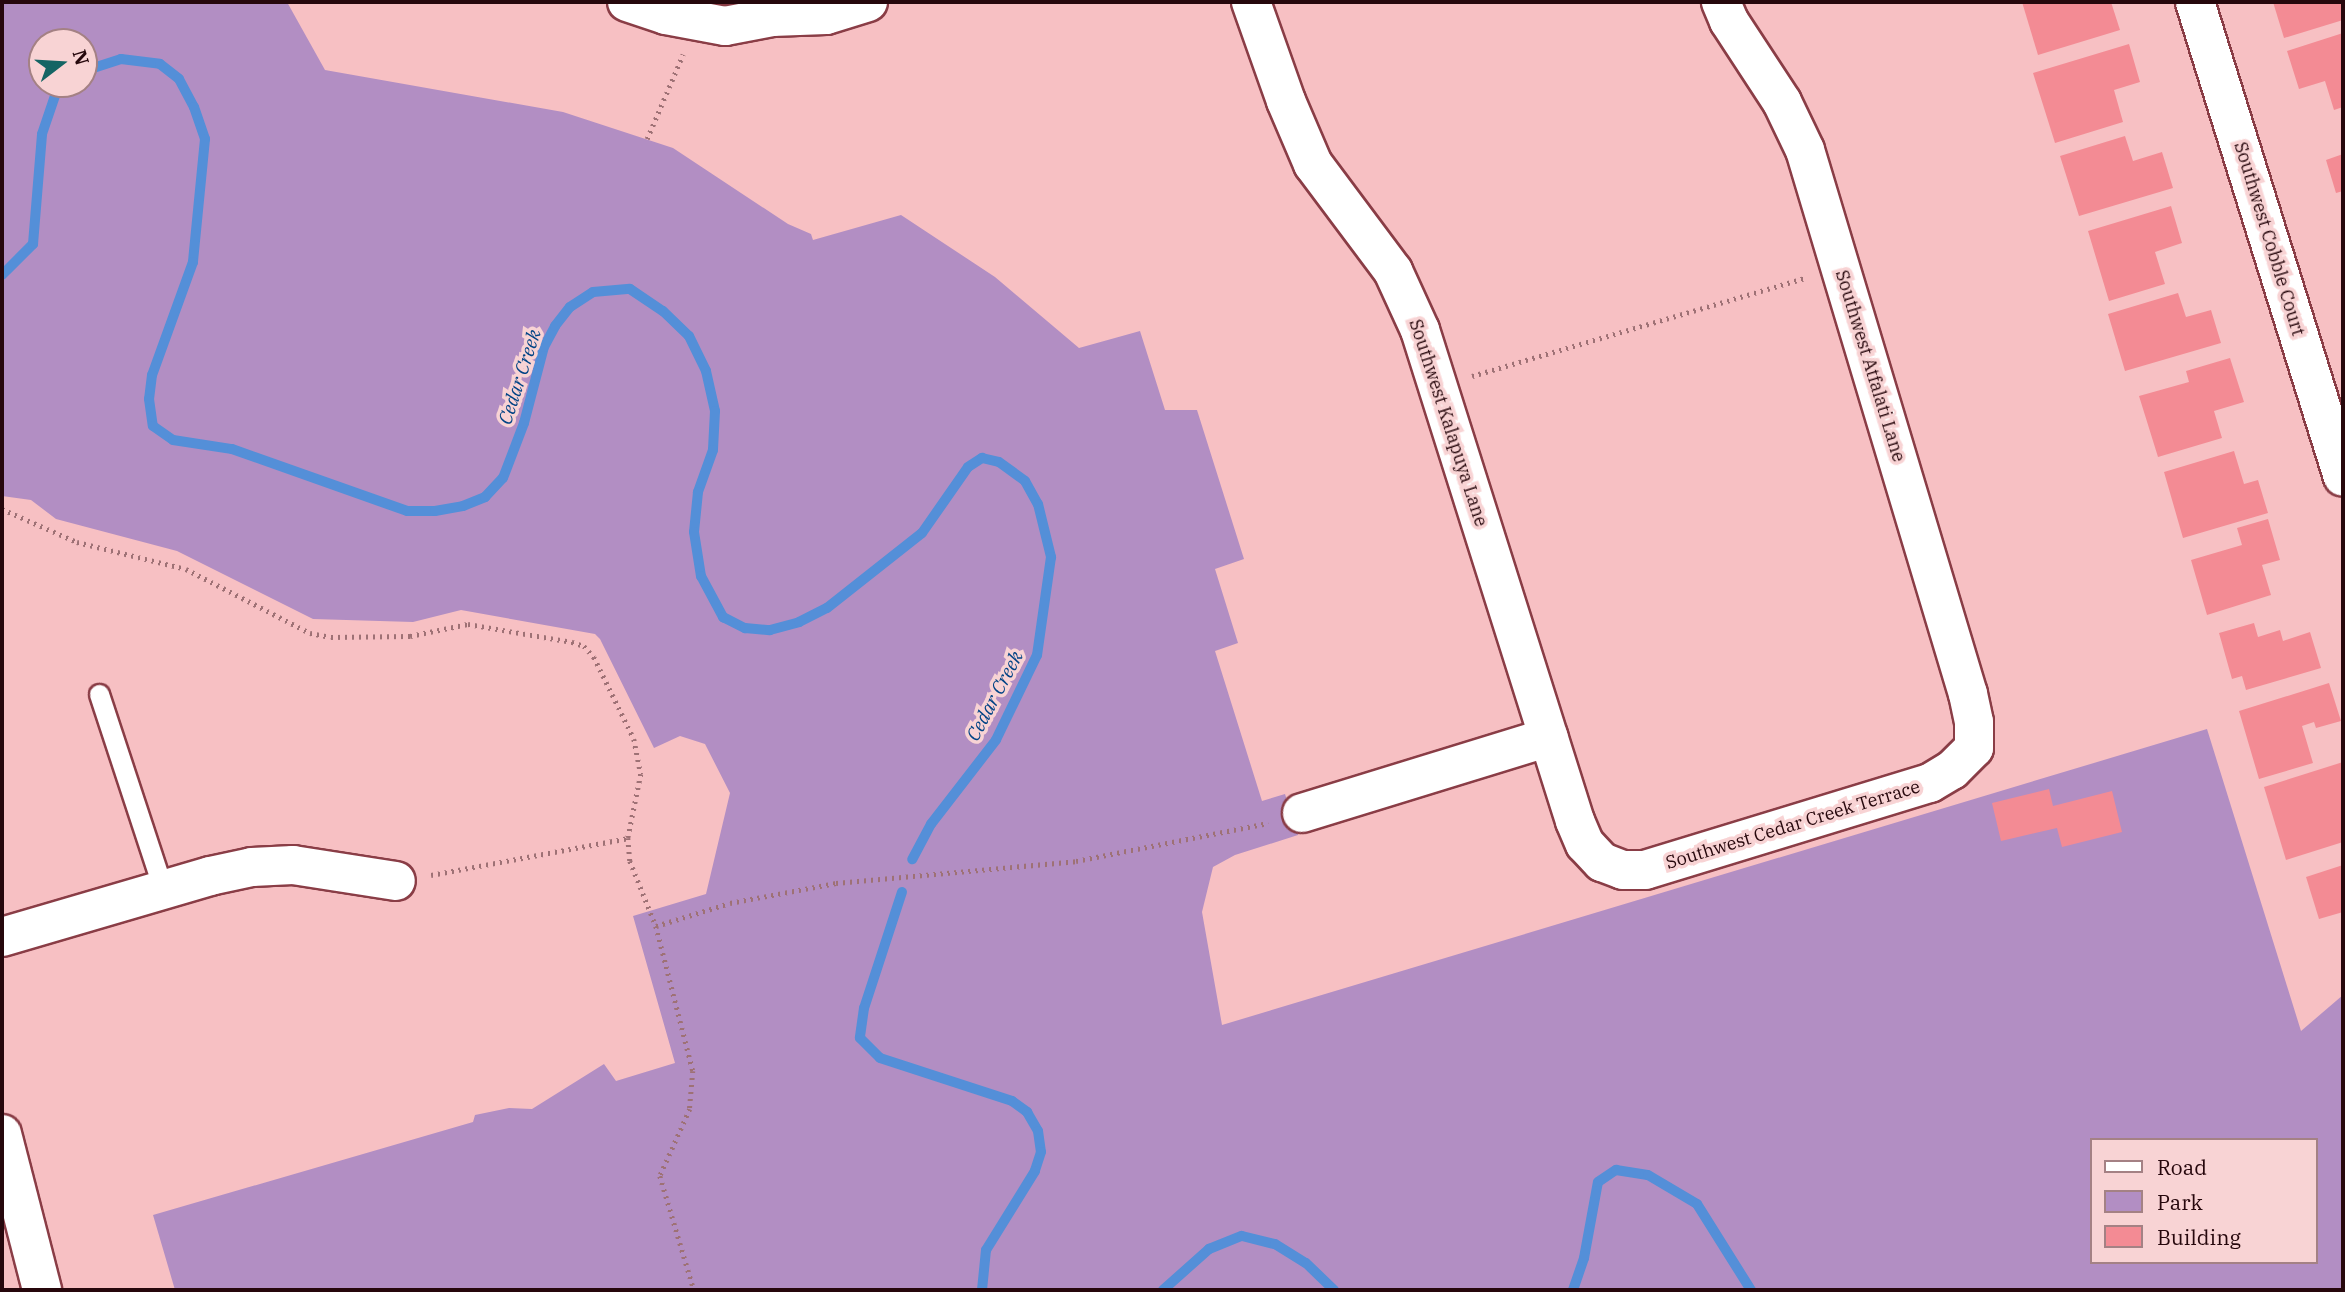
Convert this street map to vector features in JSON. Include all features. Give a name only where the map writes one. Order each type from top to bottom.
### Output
[{"type":"street","points":[[627,2],[666,15],[725,26],[769,9],[826,15],[868,2]]},
{"type":"street","name":"Southwest Kalapuya Lane","points":[[1251,2],[1286,101],[1313,164],[1393,271],[1420,330],[1585,844],[1602,862]]},
{"type":"street","name":"Southwest Atfalati Lane","points":[[1721,2],[1729,21],[1782,102],[1805,150],[1968,694],[1974,748]]},
{"type":"street","name":"Southwest Cobble Court","points":[[2195,2],[2343,476]]},
{"type":"street","points":[[1302,813],[1549,737]]},
{"type":"street","name":"Southwest Cedar Creek Terrace","points":[[1602,862],[1623,870],[1645,870],[1917,787],[1952,769],[1974,748]]},
{"type":"street","points":[[2,937],[252,867],[279,866],[396,881]]},
{"type":"street","points":[[2,1134],[42,1290]]},
{"type":"lane","points":[[99,694],[163,890]]},
{"type":"path","points":[[646,139],[697,21]]},
{"type":"path","points":[[1437,387],[1840,268]]},
{"type":"path","points":[[2,509],[77,542],[186,569],[310,633],[331,636],[410,636],[468,624],[584,646],[594,656],[634,739],[641,774],[628,838],[630,861],[656,926],[693,1071],[690,1110],[660,1176],[694,1290]]},
{"type":"path","points":[[656,926],[730,903],[836,883],[1076,862],[1302,813]]},
{"type":"path","points":[[396,881],[628,838]]},
{"type":"green space","points":[[2,2],[287,2],[325,70],[563,112],[673,148],[788,224],[811,234],[813,240],[901,215],[995,277],[1079,348],[1140,331],[1165,410],[1197,410],[1244,559],[1215,569],[1238,643],[1215,651],[1262,801],[1285,794],[1298,835],[1235,855],[1213,867],[1202,912],[1222,1025],[2207,729],[2301,1031],[2343,995],[2343,1290],[175,1290],[153,1215],[473,1122],[475,1115],[509,1108],[532,1109],[604,1064],[616,1081],[675,1063],[633,916],[706,894],[730,793],[705,744],[680,736],[654,748],[600,639],[595,634],[461,610],[413,622],[313,619],[177,551],[56,519],[31,500],[2,496]]},
{"type":"building","points":[[2022,2],[2111,2],[2120,30],[2038,55]]},
{"type":"building","points":[[2273,2],[2343,2],[2343,20],[2284,38]]},
{"type":"building","points":[[2343,33],[2343,107],[2334,110],[2325,81],[2299,89],[2287,51]]},
{"type":"building","points":[[2129,44],[2140,82],[2114,90],[2123,122],[2055,143],[2033,73]]},
{"type":"building","points":[[2125,136],[2133,161],[2162,152],[2173,188],[2079,216],[2060,156]]},
{"type":"building","points":[[2343,154],[2343,191],[2336,193],[2326,160]]},
{"type":"building","points":[[2171,206],[2182,243],[2155,252],[2165,284],[2109,301],[2088,231]]},
{"type":"building","points":[[2178,293],[2186,317],[2211,310],[2221,343],[2125,371],[2108,314]]},
{"type":"building","points":[[2230,358],[2244,402],[2214,411],[2222,438],[2158,457],[2139,396],[2189,382],[2186,371]]},
{"type":"building","points":[[2234,451],[2244,484],[2258,480],[2268,513],[2183,538],[2164,472]]},
{"type":"building","points":[[2268,519],[2280,560],[2262,565],[2271,595],[2207,615],[2191,560],[2242,545],[2237,528]]},
{"type":"building","points":[[2254,623],[2258,637],[2280,630],[2283,641],[2310,632],[2321,668],[2246,690],[2242,676],[2232,679],[2219,633]]},
{"type":"building","points":[[2329,683],[2341,721],[2316,728],[2314,722],[2302,726],[2313,763],[2259,779],[2239,711]]},
{"type":"building","points":[[2343,762],[2343,842],[2286,860],[2264,787]]},
{"type":"building","points":[[2049,789],[2053,806],[2112,791],[2122,832],[2062,847],[2057,828],[2001,841],[1992,803]]},
{"type":"building","points":[[2343,865],[2343,912],[2319,919],[2306,877]]},
{"type":"waterway","name":"Cedar Creek","points":[[98,66],[121,59],[160,64],[179,79],[194,107],[205,139],[193,262],[152,375],[149,399],[153,426],[173,440],[232,449],[407,511],[435,511],[463,506],[485,497],[503,478],[524,423],[544,347],[555,326],[570,307],[593,292],[630,289],[663,311],[689,336],[706,371],[715,411],[713,450],[698,492],[694,532],[701,576],[723,617],[745,628],[770,630],[799,622],[827,608],[922,533],[968,467],[982,458],[999,462],[1025,481],[1038,504],[1051,557],[1037,655],[996,740],[931,824],[912,859]]},
{"type":"waterway","name":"Cedar Creek","points":[[2,275],[33,244],[42,134],[54,98]]},
{"type":"waterway","name":"Cedar Creek","points":[[902,892],[864,1008],[860,1038],[880,1058],[1012,1101],[1027,1112],[1038,1131],[1041,1152],[1035,1171],[986,1250],[982,1290]]},
{"type":"waterway","name":"Cedar Creek","points":[[1573,1290],[1584,1258],[1598,1182],[1616,1170],[1648,1175],[1697,1204],[1751,1290]]},
{"type":"waterway","name":"Cedar Creek","points":[[1163,1290],[1209,1249],[1242,1236],[1275,1244],[1306,1263],[1334,1290]]}]
